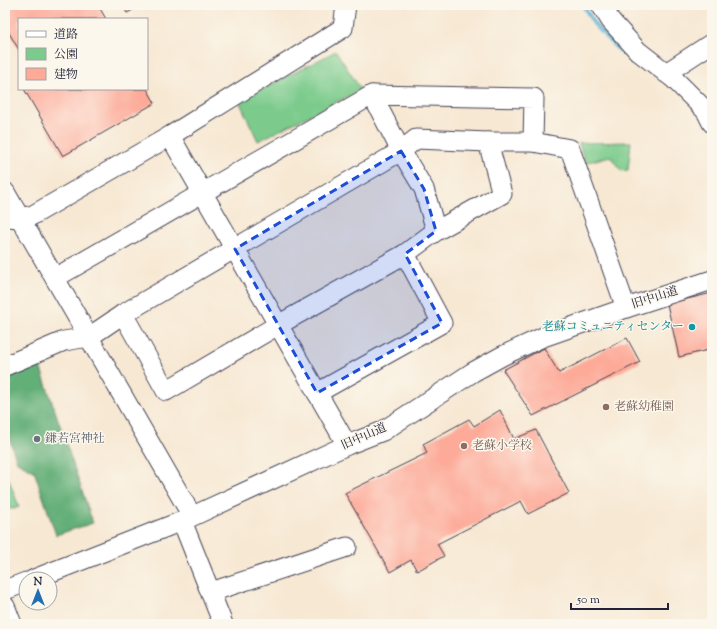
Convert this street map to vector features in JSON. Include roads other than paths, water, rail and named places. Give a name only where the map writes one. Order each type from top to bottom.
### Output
[{"type":"street","points":[[13,218],[33,215],[170,136],[343,28],[346,5]]},
{"type":"street","points":[[601,5],[611,21],[638,51],[674,79],[706,111],[712,123]]},
{"type":"street","points":[[666,73],[712,43]]},
{"type":"street","points":[[372,95],[401,151],[424,189],[436,231]]},
{"type":"street","points":[[55,278],[372,95],[534,98],[534,142]]},
{"type":"street","points":[[170,136],[347,445]]},
{"type":"street","points":[[5,366],[64,341],[89,337],[123,314],[401,151],[416,139],[534,142],[570,149],[626,308]]},
{"type":"street","points":[[123,314],[166,391],[278,325],[405,254],[436,231],[502,194],[488,142]]},
{"type":"street","points":[[5,192],[13,218],[55,278],[89,337],[187,518],[223,624]]},
{"type":"street","points":[[317,393],[442,323],[405,254]]},
{"type":"street","name":"旧中山道","points":[[54,571],[187,518],[347,445],[383,431],[473,372],[502,356],[543,337],[712,280]]},
{"type":"street","points":[[211,592],[347,547]]},
{"type":"street","points":[[5,590],[18,585]]},
{"type":"street","points":[[5,606],[12,624]]},
{"type":"waterway","points":[[583,5],[594,24],[620,51],[627,46]]},
{"type":"place","name":"老蘇コミュニティセンター","points":[[692,327]]},
{"type":"place","name":"老蘇幼稚園","points":[[606,407]]},
{"type":"place","name":"鎌若宮神社","points":[[37,439]]},
{"type":"place","name":"老蘇小学校","points":[[464,446]]}]
